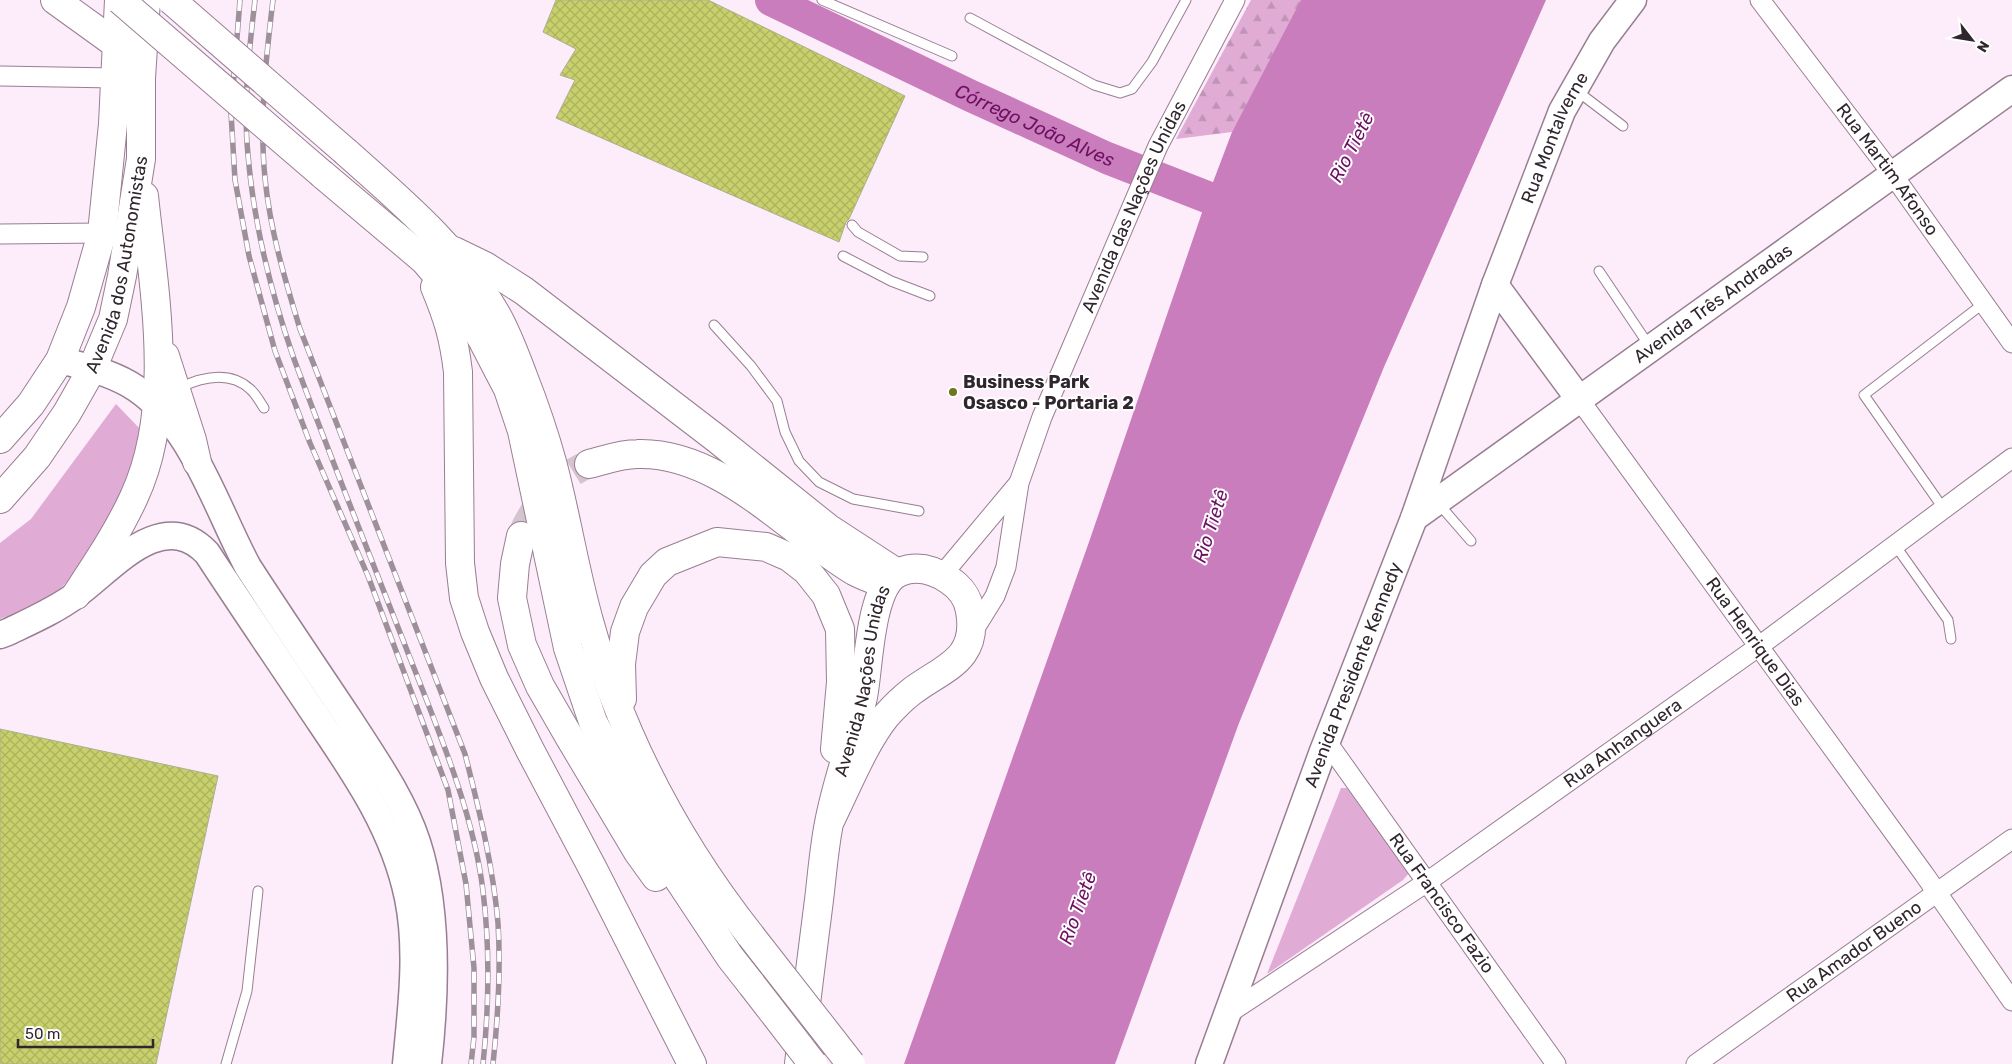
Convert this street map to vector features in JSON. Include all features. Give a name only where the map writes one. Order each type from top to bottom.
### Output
[{"type":"main road","points":[[55,0],[116,44]]},
{"type":"main road","points":[[119,0],[322,174],[474,281],[496,314],[512,346],[528,390],[552,461],[588,618],[606,679],[648,776],[679,832],[705,873],[851,1064]]},
{"type":"main road","name":"Avenida dos Autonomistas","points":[[0,439],[31,404],[60,360],[73,332],[102,233],[111,151],[119,0]]},
{"type":"main road","name":"Avenida dos Autonomistas","points":[[0,499],[38,456],[67,413],[92,369],[113,319],[122,276],[140,159],[141,78],[146,0]]},
{"type":"main road","points":[[171,0],[346,152],[426,225],[436,254],[452,329],[458,372],[460,563],[464,598],[475,632],[494,678],[692,1064]]},
{"type":"main road","name":"Rua Montalverne","points":[[1495,285],[1562,111],[1602,41],[1633,0]]},
{"type":"main road","name":"Avenida Três Andradas","points":[[1414,518],[2012,89]]},
{"type":"main road","points":[[140,159],[159,340],[167,397],[192,440],[196,462],[248,567],[384,774],[406,815],[416,841],[431,906],[433,955],[428,1064]]},
{"type":"main road","points":[[436,254],[486,266],[524,291],[717,439],[891,579]]},
{"type":"main road","points":[[436,254],[508,389],[522,431],[568,648],[593,722],[657,847],[730,958],[813,1064]]},
{"type":"main road","name":"Rua Henrique Dias","points":[[1495,285],[1579,399]]},
{"type":"main road","name":"Avenida Presidente Kennedy","points":[[1209,1064],[1327,742],[1414,518],[1495,285]]},
{"type":"main road","points":[[60,360],[92,369],[167,397]]},
{"type":"main road","points":[[76,595],[110,544],[135,496],[167,397]]},
{"type":"main road","points":[[589,464],[637,454],[659,455],[688,461],[748,495],[856,572],[891,579]]},
{"type":"main road","points":[[0,635],[76,595],[137,546],[152,540],[165,536],[188,539],[199,545],[207,553],[366,791],[391,842],[408,898],[412,923],[413,950],[406,1064]]},
{"type":"main road","points":[[521,536],[515,564],[512,598],[522,645],[540,686],[638,852],[696,933],[711,948],[730,958]]},
{"type":"main road","points":[[622,719],[621,664],[625,632],[634,607],[653,575],[667,562],[717,542],[766,547],[789,557],[807,571],[826,595],[840,629],[841,682],[829,823]]},
{"type":"main road","name":"Avenida Nações Unidas","points":[[799,1064],[829,823],[866,683],[874,614],[891,579],[910,569],[920,569],[942,576],[954,583],[964,595],[970,613],[972,633],[957,660],[945,671],[913,691],[886,716],[876,731],[829,823]]},
{"type":"main road","points":[[842,657],[854,675],[878,689],[894,693],[913,691]]},
{"type":"street","name":"Avenida das Nações Unidas","points":[[1018,483],[1042,417],[1158,146],[1235,0]]},
{"type":"street","name":"Rua Martim Afonso","points":[[1760,0],[1893,175],[2012,343]]},
{"type":"street","points":[[0,76],[114,78]]},
{"type":"street","points":[[0,234],[102,233]]},
{"type":"street","name":"Rua Henrique Dias","points":[[1579,399],[1936,892],[2012,1001]]},
{"type":"street","name":"Rua Anhanguera","points":[[1226,1015],[1428,882],[1758,647],[2012,458]]},
{"type":"street","points":[[942,576],[1018,483]]},
{"type":"street","points":[[972,633],[995,596],[1006,567],[1018,483]]},
{"type":"street","name":"Rua Francisco Fazio","points":[[1327,742],[1556,1064]]},
{"type":"street","name":"Rua Amador Bueno","points":[[1696,1064],[2012,839]]},
{"type":"lane","points":[[822,0],[952,56]]},
{"type":"lane","points":[[970,18],[1094,85],[1120,93],[1132,89],[1152,62],[1186,0]]},
{"type":"lane","points":[[1574,90],[1623,126]]},
{"type":"lane","points":[[852,225],[865,237],[900,256],[923,257]]},
{"type":"lane","points":[[843,256],[891,281],[930,296]]},
{"type":"lane","points":[[1599,270],[1651,348]]},
{"type":"lane","points":[[1943,508],[1864,395],[1984,303]]},
{"type":"lane","points":[[714,325],[751,366],[777,401],[785,432],[799,461],[819,482],[853,499],[919,510]]},
{"type":"lane","points":[[167,397],[192,382],[218,376],[236,379],[252,390],[264,408]]},
{"type":"lane","points":[[1437,502],[1471,540]]},
{"type":"lane","points":[[1894,545],[1948,620],[1951,639]]},
{"type":"lane","points":[[226,1064],[247,991],[258,891]]},
{"type":"green space","points":[[1251,0],[1304,0],[1232,132],[1176,139]]},
{"type":"green space","points":[[116,404],[141,430],[140,453],[111,522],[71,578],[51,598],[0,619],[0,543],[31,519]]},
{"type":"green space","points":[[1341,788],[1347,788],[1409,873],[1403,880],[1267,974]]},
{"type":"water","name":"Rio Tietê","points":[[1301,0],[1546,0],[1384,367],[1239,723],[1115,1064],[904,1064],[1089,542],[1207,198],[1232,132]]},
{"type":"building","points":[[556,0],[708,0],[905,96],[846,222],[839,242],[556,118],[575,80],[560,75],[576,49],[543,32]]},
{"type":"building","points":[[0,729],[218,776],[156,1064],[0,1064]]},
{"type":"waterway","name":"Córrego João Alves","points":[[771,0],[971,96],[1107,158],[1248,213]]},
{"type":"tunnel","points":[[521,536],[526,525],[548,493],[567,476],[589,464]]},
{"type":"railway","points":[[240,0],[231,113],[235,180],[249,256],[275,351],[310,443],[368,576],[448,790],[466,884],[474,968],[474,1037],[471,1064]]},
{"type":"railway","points":[[255,0],[246,116],[251,181],[259,233],[271,284],[294,359],[439,732],[470,828],[483,891],[487,934],[487,1021],[483,1064]]},
{"type":"railway","points":[[273,0],[263,111],[263,156],[267,197],[274,236],[300,329],[465,754],[489,859],[498,923],[498,994],[493,1064]]},
{"type":"place","name":"Business Park Osasco - Portaria 2","points":[[953,392]]}]
